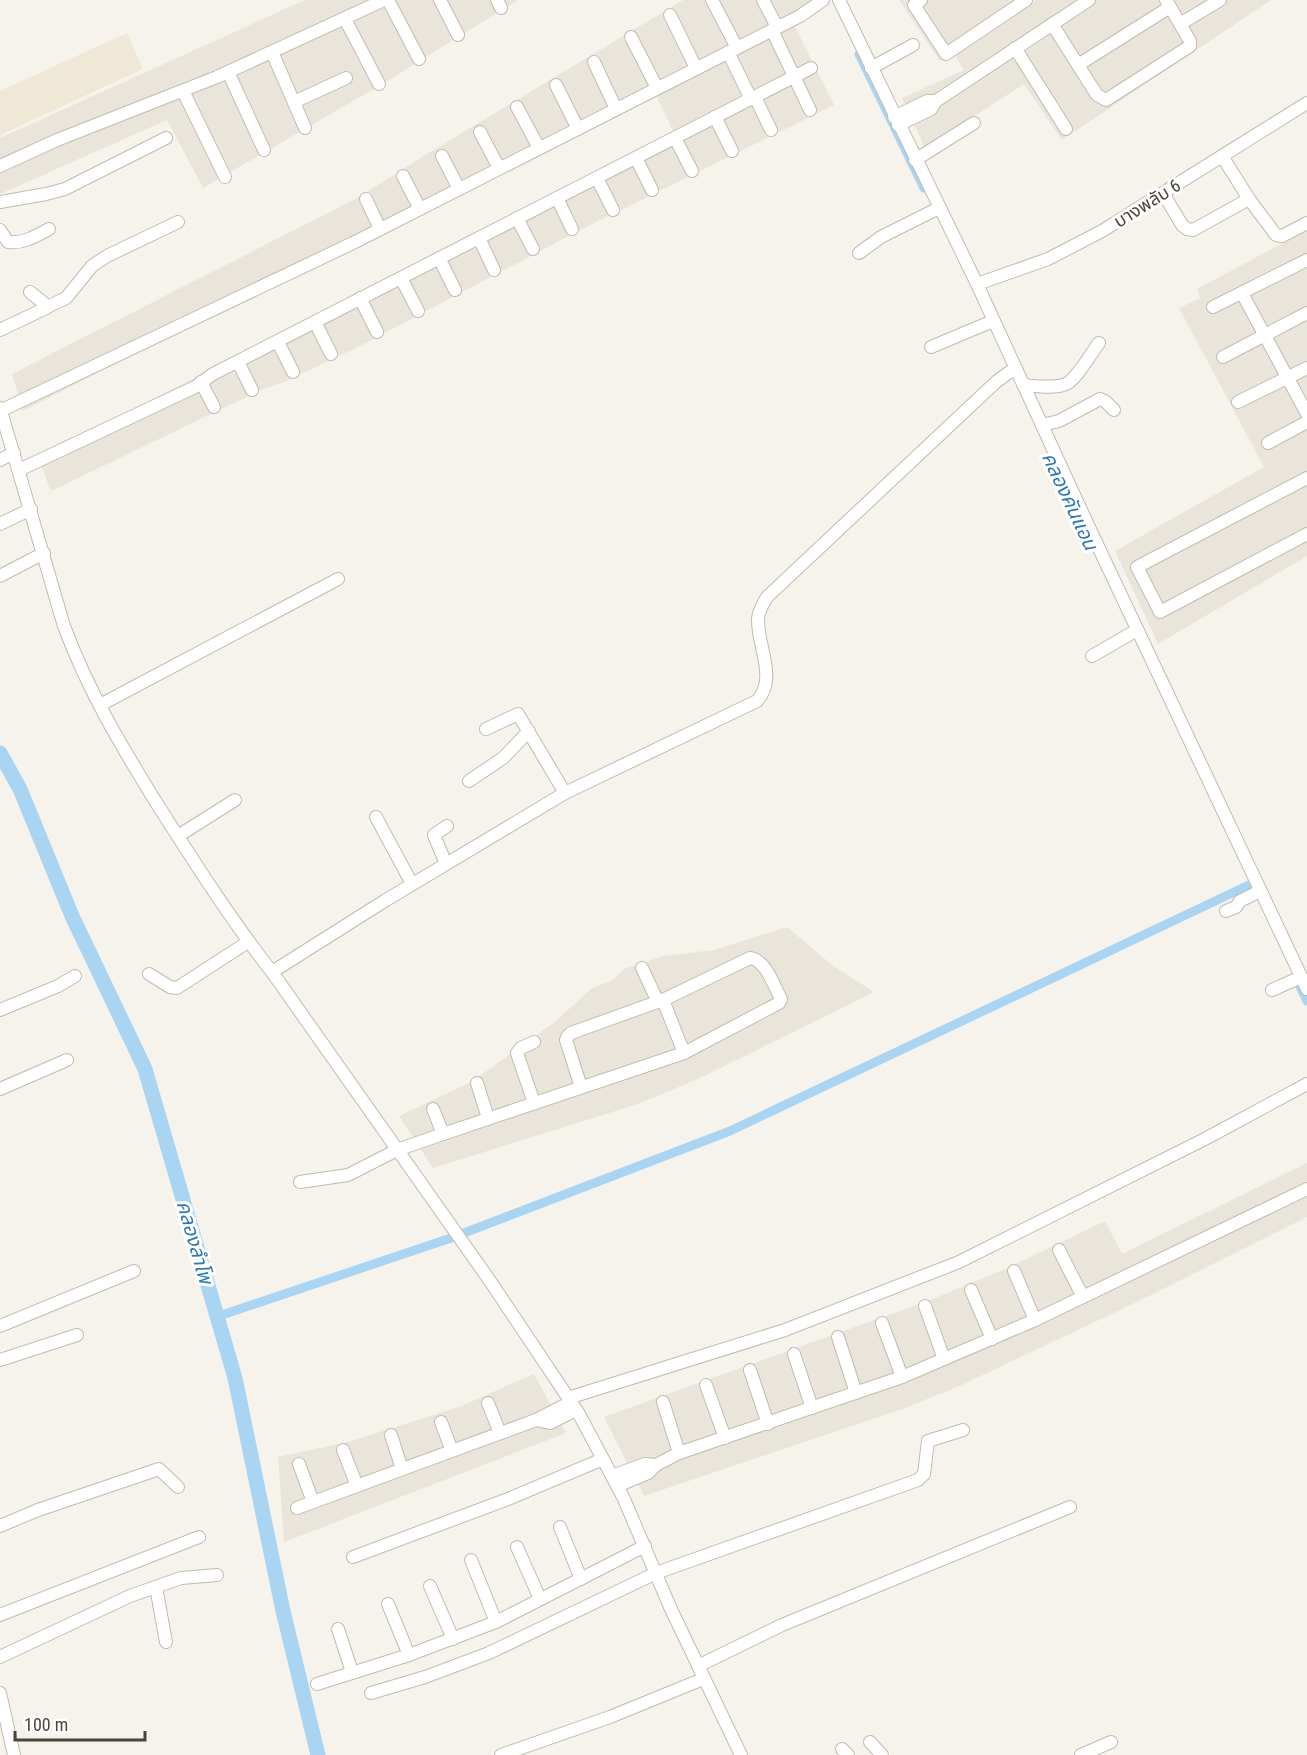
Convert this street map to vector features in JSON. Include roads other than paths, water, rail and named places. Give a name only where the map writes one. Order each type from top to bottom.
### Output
[{"type":"street","points":[[0,166],[57,140],[228,72],[386,0],[419,59]]},
{"type":"street","points":[[440,0],[458,35]]},
{"type":"street","points":[[712,0],[753,98],[771,130]]},
{"type":"street","points":[[763,0],[810,110]]},
{"type":"street","points":[[839,0],[938,208],[977,284],[991,321],[1042,425],[1258,892],[1299,978],[1307,989]]},
{"type":"street","points":[[921,0],[914,5],[946,54],[1026,0]]},
{"type":"street","points":[[896,121],[931,109],[936,101],[1089,0]]},
{"type":"street","points":[[1180,24],[1220,0]]},
{"type":"street","points":[[741,1755],[703,1679],[614,1481],[572,1403],[490,1281],[456,1236],[272,972],[248,942],[112,731],[71,644],[0,410],[420,209],[800,16],[816,2]]},
{"type":"street","points":[[1052,24],[1097,95],[1106,100],[1187,49],[1190,41],[1168,3],[1078,65]]},
{"type":"street","points":[[670,15],[696,68]]},
{"type":"street","points":[[345,19],[379,84]]},
{"type":"street","points":[[631,37],[657,88]]},
{"type":"street","points":[[871,68],[913,45]]},
{"type":"street","points":[[1015,48],[1066,129]]},
{"type":"street","points":[[272,52],[305,128]]},
{"type":"street","points":[[594,62],[616,109]]},
{"type":"street","points":[[19,470],[201,382],[360,298],[811,69]]},
{"type":"street","points":[[228,72],[264,150]]},
{"type":"street","points":[[294,102],[346,78]]},
{"type":"street","points":[[556,85],[578,129]]},
{"type":"street","points":[[183,91],[225,177]]},
{"type":"street","name":"บางพลับ 6","points":[[977,284],[1048,259],[1102,231],[1307,103]]},
{"type":"street","points":[[517,107],[539,148]]},
{"type":"street","points":[[716,117],[732,151]]},
{"type":"street","points":[[915,160],[974,123]]},
{"type":"street","points":[[480,132],[499,168]]},
{"type":"street","points":[[0,202],[65,189],[166,138]]},
{"type":"street","points":[[675,138],[692,171]]},
{"type":"street","points":[[442,156],[459,189]]},
{"type":"street","points":[[1222,156],[1249,199],[1276,235],[1282,236],[1307,223]]},
{"type":"street","points":[[636,158],[652,190]]},
{"type":"street","points":[[403,176],[420,209]]},
{"type":"street","points":[[597,178],[613,210]]},
{"type":"street","points":[[1162,193],[1182,225],[1193,230],[1249,199]]},
{"type":"street","points":[[557,198],[573,229]]},
{"type":"street","points":[[366,199],[380,229]]},
{"type":"street","points":[[859,253],[881,237],[938,208]]},
{"type":"street","points":[[517,218],[533,249]]},
{"type":"street","points":[[0,330],[66,298],[92,266],[107,256],[178,222]]},
{"type":"street","points":[[0,230],[8,242],[15,243],[26,241],[49,229]]},
{"type":"street","points":[[478,238],[494,270]]},
{"type":"street","points":[[439,258],[455,290]]},
{"type":"street","points":[[1213,307],[1307,260]]},
{"type":"street","points":[[401,278],[418,310]]},
{"type":"street","points":[[30,292],[43,301],[47,307]]},
{"type":"street","points":[[1242,293],[1307,414]]},
{"type":"street","points":[[360,298],[377,332]]},
{"type":"street","points":[[1223,357],[1307,313]]},
{"type":"street","points":[[931,346],[991,321]]},
{"type":"street","points":[[315,322],[331,354]]},
{"type":"street","points":[[278,342],[293,372]]},
{"type":"street","points":[[1023,385],[1066,384],[1073,379],[1098,343]]},
{"type":"street","points":[[237,362],[252,390]]},
{"type":"street","points":[[1238,402],[1307,368]]},
{"type":"street","points":[[272,972],[412,884],[565,794],[757,701],[764,693],[767,681],[758,618],[767,597],[996,382],[1014,369]]},
{"type":"street","points":[[201,382],[214,407]]},
{"type":"street","points":[[1042,425],[1059,422],[1100,399],[1105,400],[1114,410]]},
{"type":"street","points":[[1268,442],[1307,422]]},
{"type":"street","points":[[0,460],[14,453]]},
{"type":"street","points":[[1307,477],[1137,567],[1160,612],[1307,534]]},
{"type":"street","points":[[0,516],[30,506]]},
{"type":"street","points":[[0,524],[30,506]]},
{"type":"street","points":[[0,576],[44,554]]},
{"type":"street","points":[[100,705],[338,579]]},
{"type":"street","points":[[1092,656],[1136,631]]},
{"type":"street","points":[[486,729],[518,714],[565,794]]},
{"type":"street","points":[[469,780],[503,758],[529,731]]},
{"type":"street","points":[[178,836],[235,800]]},
{"type":"street","points":[[376,817],[412,884]]},
{"type":"street","points":[[447,826],[434,835],[447,864]]},
{"type":"street","points":[[1226,911],[1258,892]]},
{"type":"street","points":[[149,974],[170,987],[177,988],[248,942]]},
{"type":"street","points":[[300,1182],[348,1175],[397,1150],[684,1053],[775,1007],[781,999],[762,963],[756,958],[750,958],[661,1001],[571,1033],[567,1037],[580,1087]]},
{"type":"street","points":[[642,968],[661,1001],[684,1053]]},
{"type":"street","points":[[0,1010],[58,986],[75,976]]},
{"type":"street","points":[[1276,988],[1299,978]]},
{"type":"street","points":[[534,1042],[521,1048],[517,1053],[534,1103]]},
{"type":"street","points":[[0,1089],[67,1060]]},
{"type":"street","points":[[477,1083],[488,1118]]},
{"type":"street","points":[[297,1508],[536,1420],[550,1423],[572,1403],[785,1330],[959,1262],[1203,1140],[1307,1084]]},
{"type":"street","points":[[434,1109],[443,1134]]},
{"type":"street","points":[[614,1481],[645,1464],[656,1465],[680,1453],[902,1377],[1035,1320],[1307,1190]]},
{"type":"street","points":[[1059,1250],[1083,1297]]},
{"type":"street","points":[[0,1326],[134,1271]]},
{"type":"street","points":[[1014,1271],[1035,1320]]},
{"type":"street","points":[[971,1290],[992,1339]]},
{"type":"street","points":[[925,1306],[944,1359]]},
{"type":"street","points":[[882,1323],[902,1377]]},
{"type":"street","points":[[0,1360],[78,1335]]},
{"type":"street","points":[[838,1337],[856,1393]]},
{"type":"street","points":[[794,1354],[812,1408]]},
{"type":"street","points":[[750,1370],[768,1424]]},
{"type":"street","points":[[706,1385],[725,1438]]},
{"type":"street","points":[[663,1402],[680,1453]]},
{"type":"street","points":[[488,1403],[500,1433]]},
{"type":"street","points":[[441,1422],[452,1451]]},
{"type":"street","points":[[370,1693],[425,1677],[489,1653],[656,1573],[918,1480],[924,1474],[928,1441],[963,1430]]},
{"type":"street","points":[[391,1435],[402,1469]]},
{"type":"street","points":[[343,1450],[357,1486]]},
{"type":"street","points":[[353,1557],[508,1499],[603,1459]]},
{"type":"street","points":[[298,1464],[313,1502]]},
{"type":"street","points":[[0,1526],[38,1510],[156,1470],[162,1472],[178,1487]]},
{"type":"street","points":[[698,1666],[782,1625],[1070,1508]]},
{"type":"street","points":[[560,1527],[581,1578]]},
{"type":"street","points":[[0,1615],[199,1537]]},
{"type":"street","points":[[317,1684],[409,1655],[496,1622],[645,1546]]},
{"type":"street","points":[[517,1547],[540,1599]]},
{"type":"street","points":[[471,1560],[496,1622]]},
{"type":"street","points":[[0,1657],[130,1596],[181,1578],[217,1575]]},
{"type":"street","points":[[430,1586],[453,1639]]},
{"type":"street","points":[[156,1587],[166,1642]]},
{"type":"street","points":[[388,1604],[409,1655]]},
{"type":"street","points":[[338,1629],[352,1672]]},
{"type":"street","points":[[501,1755],[610,1717],[703,1679]]},
{"type":"street","points":[[0,1693],[14,1755]]},
{"type":"street","points":[[870,1742],[882,1755]]},
{"type":"street","points":[[1081,1755],[1111,1742]]},
{"type":"waterway","name":"คลองคันแอน","points":[[859,54],[924,188]]},
{"type":"waterway","name":"คลองลำโพ","points":[[0,753],[20,789],[72,916],[145,1069],[235,1378],[283,1611],[318,1755]]},
{"type":"waterway","points":[[216,1317],[451,1238],[730,1131],[1251,884]]},
{"type":"waterway","name":"คลองคันแอน","points":[[1299,984],[1307,1001]]}]
